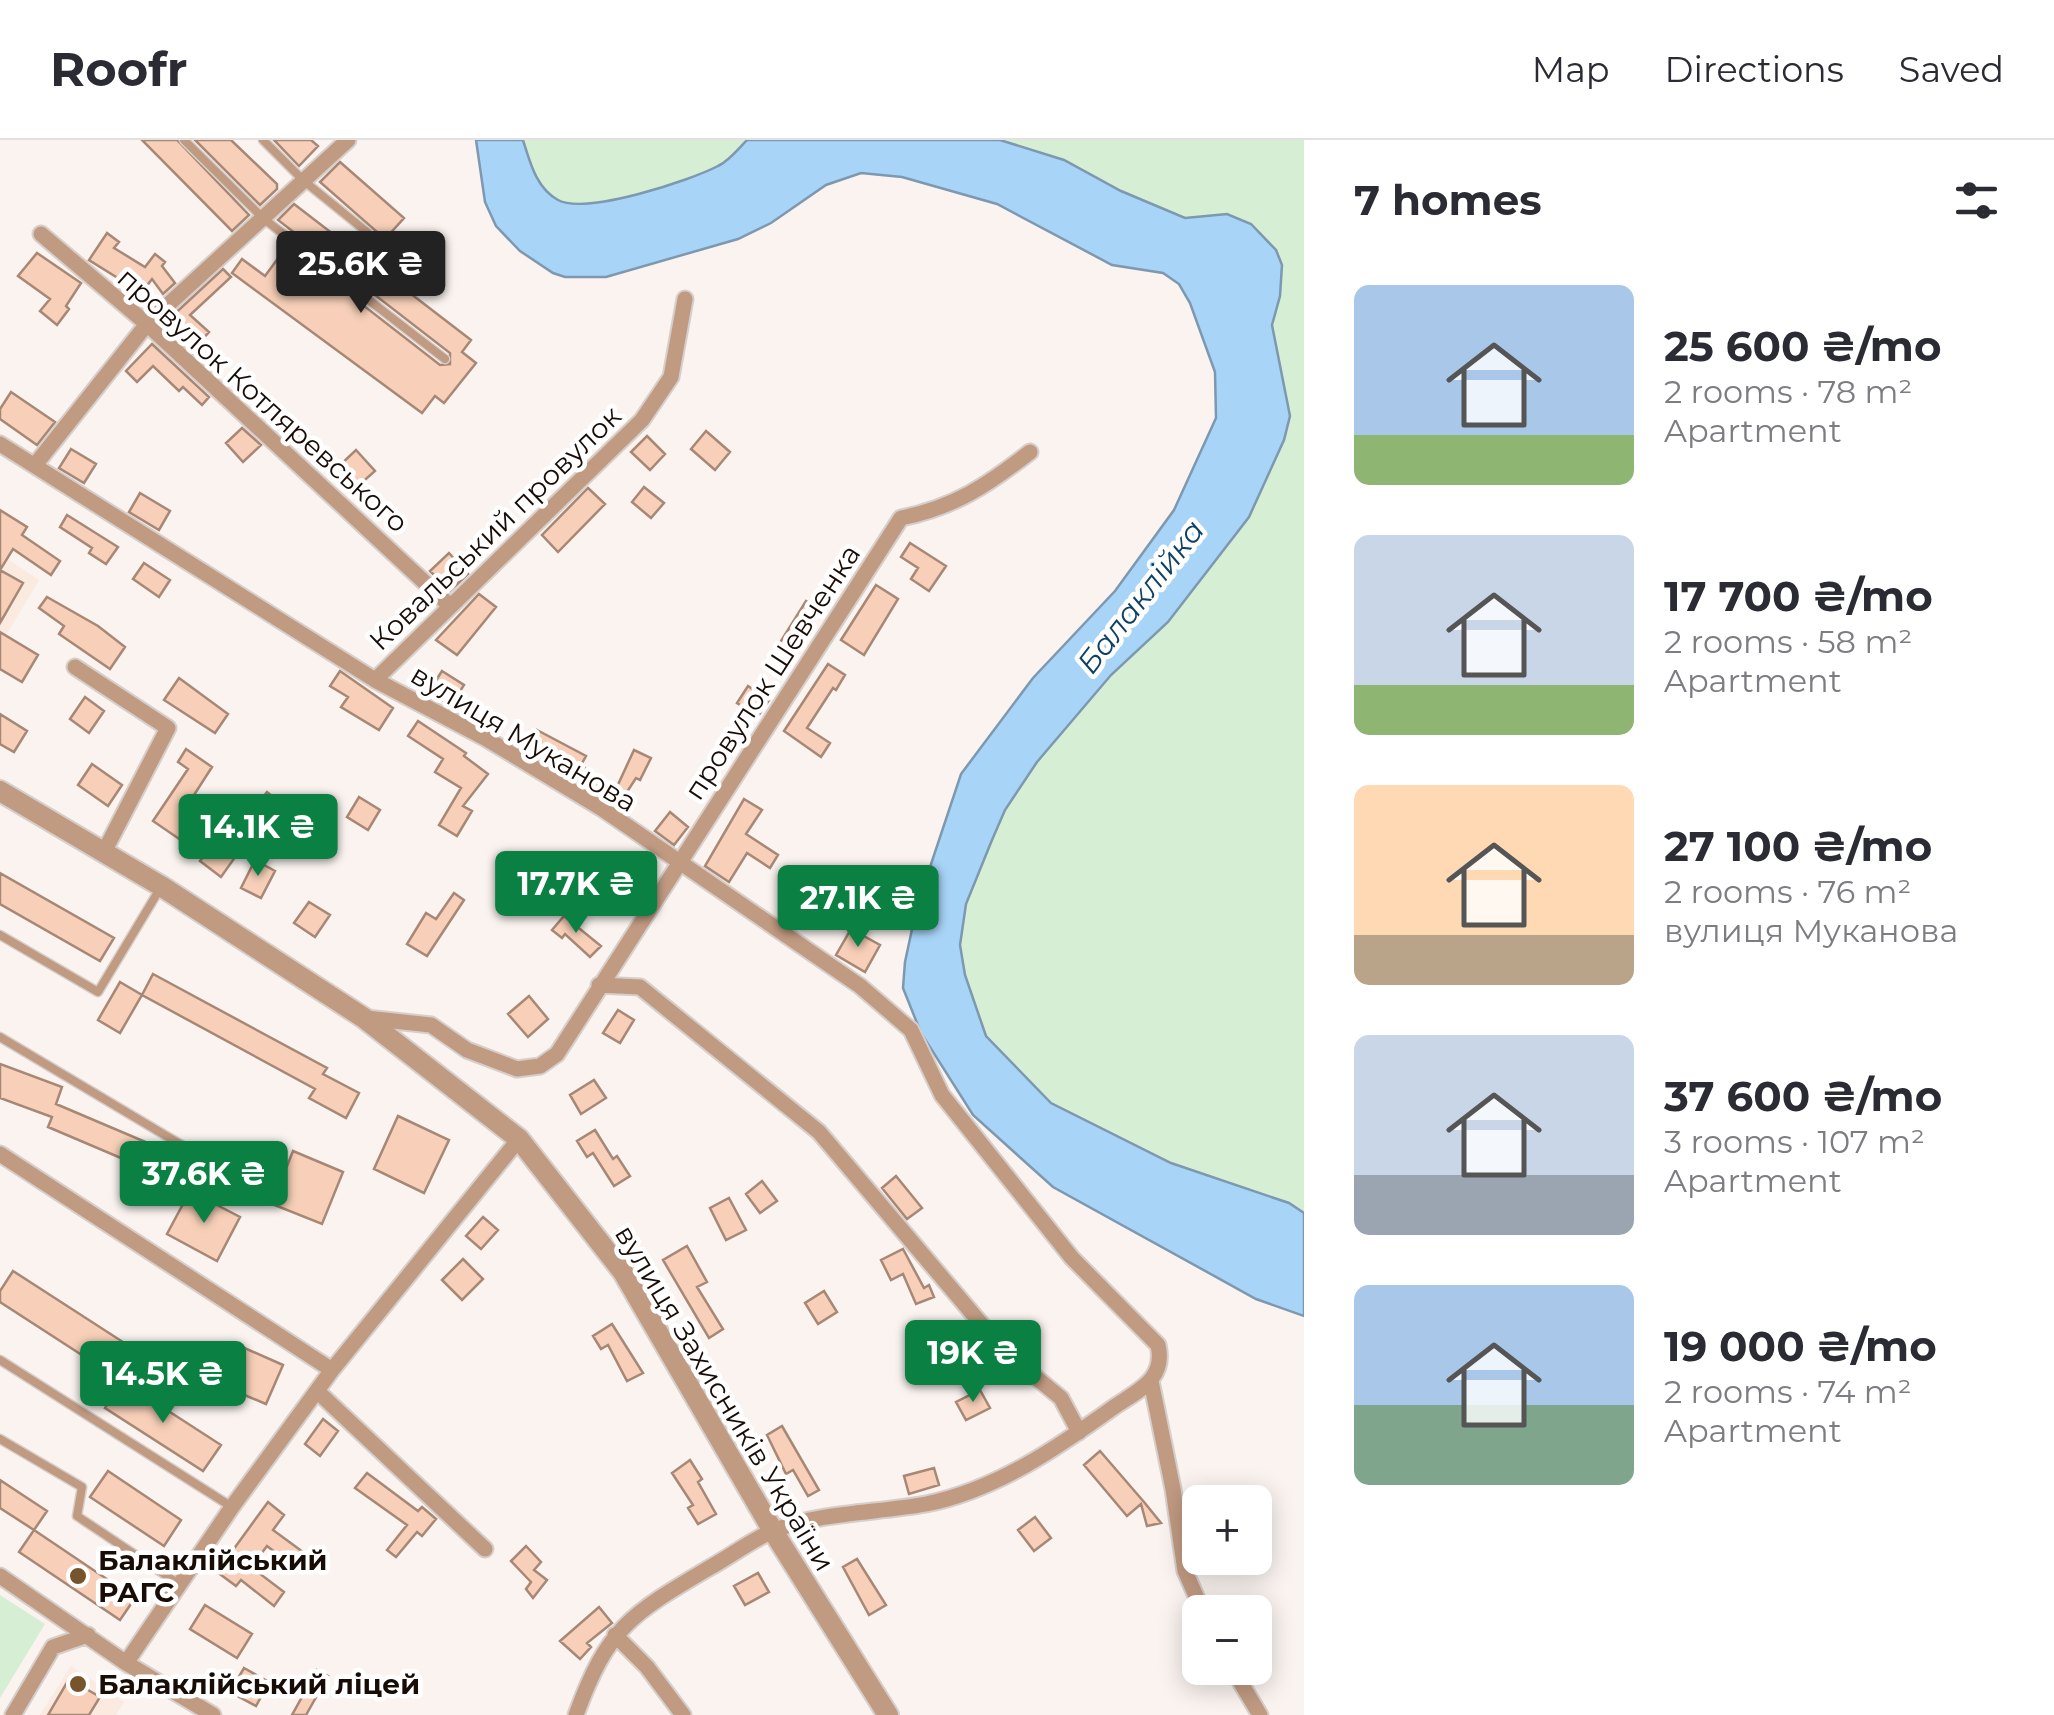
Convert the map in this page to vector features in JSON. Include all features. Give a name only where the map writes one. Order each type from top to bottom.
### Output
[{"type":"street","points":[[35,464],[147,324],[348,140]]},
{"type":"street","name":"провулок Котляревського","points":[[41,234],[147,324],[449,605]]},
{"type":"street","name":"Ковальський провулок","points":[[376,680],[642,420],[671,377],[685,299]]},
{"type":"street","name":"вулиця Муканова","points":[[0,444],[376,680],[486,738],[601,808],[860,986],[912,1030],[942,1094],[1072,1258],[1158,1345],[1161,1360],[1151,1382]]},
{"type":"street","name":"провулок Шевченка","points":[[364,1018],[431,1024],[467,1050],[517,1070],[540,1066],[557,1054],[902,518],[980,490],[1030,452]]},
{"type":"street","points":[[76,667],[168,728],[104,852]]},
{"type":"street","name":"вулиця Захисників України","points":[[0,790],[161,886],[364,1018],[520,1140],[623,1272],[774,1531],[888,1715]]},
{"type":"street","points":[[599,985],[640,987],[818,1132],[1004,1352],[1062,1398],[1079,1432]]},
{"type":"street","points":[[126,1662],[332,1370],[520,1140]]},
{"type":"street","points":[[0,1154],[332,1370]]},
{"type":"street","points":[[576,1715],[591,1672],[615,1635],[640,1609],[774,1531],[810,1520],[929,1503],[991,1482],[1044,1456],[1151,1382],[1185,1570],[1196,1595]]},
{"type":"street","points":[[317,1391],[485,1549]]},
{"type":"street","points":[[0,1576],[126,1662],[213,1715]]},
{"type":"street","points":[[13,1715],[53,1648],[88,1635]]},
{"type":"street","points":[[615,1635],[647,1667],[682,1715]]},
{"type":"street","points":[[1242,1685],[1260,1715]]},
{"type":"lane","points":[[184,140],[264,219],[445,359]]},
{"type":"lane","points":[[263,140],[304,181],[367,232]]},
{"type":"lane","points":[[0,935],[98,992],[161,886]]},
{"type":"lane","points":[[0,1037],[195,1153]]},
{"type":"lane","points":[[0,1360],[232,1507]]},
{"type":"lane","points":[[0,1440],[82,1487],[77,1516],[179,1584]]},
{"type":"shaded area","points":[[0,554],[39,580],[0,645]]},
{"type":"shaded area","name":"Балаклійський ліцей","points":[[71,1666],[124,1702],[116,1715],[40,1715]]},
{"type":"green space","points":[[523,140],[747,140],[722,164],[685,180],[613,200],[572,203],[558,200],[544,189]]},
{"type":"green space","points":[[1000,140],[1304,140],[1304,1213],[1289,1203],[1171,1163],[1051,1103],[986,1036],[965,975],[960,945],[966,904],[1005,810],[1037,761],[1111,675],[1168,622],[1249,517],[1284,440],[1284,385],[1272,325],[1280,296],[1227,214],[1186,218],[1121,191],[1064,160]]},
{"type":"green space","points":[[0,1595],[45,1624],[0,1698]]},
{"type":"water","name":"Балаклійка","points":[[476,140],[523,140],[535,174],[550,195],[572,203],[591,203],[685,180],[722,164],[747,140],[1000,140],[1064,160],[1121,191],[1185,218],[1227,214],[1251,224],[1276,250],[1282,265],[1280,296],[1272,325],[1290,416],[1284,440],[1249,517],[1168,622],[1111,675],[1037,762],[1005,810],[992,840],[966,904],[960,945],[965,975],[986,1036],[1051,1103],[1171,1163],[1289,1203],[1304,1213],[1304,1316],[1256,1299],[1053,1187],[973,1115],[921,1033],[903,988],[917,906],[961,774],[1033,678],[1115,591],[1174,510],[1216,418],[1215,372],[1179,284],[1163,273],[1112,265],[997,204],[902,177],[861,173],[826,185],[771,223],[738,239],[606,277],[565,277],[520,251],[496,226],[485,202]]},
{"type":"building","points":[[142,140],[177,140],[249,215],[232,231]]},
{"type":"building","points":[[195,140],[231,140],[277,184],[277,189],[260,205]]},
{"type":"building","points":[[274,140],[311,140],[318,146],[299,166]]},
{"type":"building","points":[[340,162],[404,218],[385,239],[320,182]]},
{"type":"building","points":[[294,204],[471,340],[462,352],[476,363],[444,403],[435,396],[422,413],[232,273],[242,259],[265,276],[287,246],[440,365],[450,364],[450,353],[278,220]]},
{"type":"building","points":[[107,233],[119,242],[114,248],[145,267],[155,254],[165,262],[162,266],[175,283],[163,294],[152,279],[146,287],[125,272],[121,280],[89,260]]},
{"type":"building","points":[[37,253],[81,283],[57,325],[40,311],[50,299],[18,276]]},
{"type":"building","points":[[223,269],[231,277],[190,315],[209,332],[198,344],[169,319]]},
{"type":"building","points":[[152,344],[209,397],[202,405],[183,387],[179,391],[153,366],[137,382],[126,371]]},
{"type":"building","points":[[11,392],[55,422],[37,445],[0,419],[0,409]]},
{"type":"building","points":[[290,415],[322,449],[312,458],[281,424]]},
{"type":"building","points":[[242,428],[261,445],[243,462],[226,443]]},
{"type":"building","points":[[706,431],[730,452],[715,470],[691,449]]},
{"type":"building","points":[[647,436],[665,454],[650,470],[631,452]]},
{"type":"building","points":[[71,449],[96,464],[84,483],[59,468]]},
{"type":"building","points":[[356,450],[375,471],[358,486],[339,466]]},
{"type":"building","points":[[644,487],[664,503],[651,518],[632,502]]},
{"type":"building","points":[[588,488],[605,504],[558,552],[542,535]]},
{"type":"building","points":[[140,493],[170,511],[159,530],[129,512]]},
{"type":"building","points":[[0,510],[27,527],[22,535],[60,561],[51,575],[13,549],[0,570]]},
{"type":"building","points":[[67,515],[118,547],[106,564],[89,553],[92,548],[60,527]]},
{"type":"building","points":[[910,543],[946,566],[929,591],[911,579],[918,568],[901,557]]},
{"type":"building","points":[[449,553],[468,574],[450,591],[430,571]]},
{"type":"building","points":[[144,563],[170,580],[159,597],[133,579]]},
{"type":"building","points":[[0,570],[23,583],[0,623]]},
{"type":"building","points":[[876,585],[898,599],[864,655],[841,640]]},
{"type":"building","points":[[479,594],[496,607],[457,655],[436,640]]},
{"type":"building","points":[[47,597],[98,626],[125,647],[110,669],[59,634],[64,626],[39,608]]},
{"type":"building","points":[[806,601],[820,610],[789,668],[771,657]]},
{"type":"building","points":[[0,632],[38,655],[22,682],[0,669]]},
{"type":"building","points":[[828,664],[845,675],[807,728],[830,743],[821,757],[784,731]]},
{"type":"building","points":[[340,671],[393,708],[379,730],[341,707],[348,697],[330,686]]},
{"type":"building","points":[[442,671],[464,685],[451,706],[429,691]]},
{"type":"building","points":[[179,678],[228,714],[215,733],[164,700]]},
{"type":"building","points":[[748,686],[769,700],[758,716],[737,703]]},
{"type":"building","points":[[85,697],[104,711],[89,733],[70,719]]},
{"type":"building","points":[[0,714],[27,731],[14,752],[0,744]]},
{"type":"building","points":[[418,721],[466,753],[464,756],[488,774],[463,806],[472,811],[457,836],[439,825],[461,788],[435,772],[443,759],[408,736]]},
{"type":"building","points":[[537,730],[586,756],[581,765],[615,791],[634,750],[651,758],[640,780],[636,778],[623,798],[631,804],[627,810],[526,748]]},
{"type":"building","points":[[186,749],[212,767],[194,795],[216,810],[211,817],[234,834],[267,792],[282,804],[273,815],[267,812],[221,877],[200,861],[204,856],[153,821],[188,769],[178,762]]},
{"type":"building","points":[[92,764],[122,785],[108,806],[78,785]]},
{"type":"building","points":[[359,797],[380,810],[368,830],[347,817]]},
{"type":"building","points":[[744,799],[762,810],[746,834],[778,855],[770,868],[747,853],[729,882],[705,866]]},
{"type":"building","points":[[670,812],[688,827],[674,845],[655,831]]},
{"type":"building","points":[[622,856],[639,869],[625,888],[608,876]]},
{"type":"building","points":[[255,860],[275,871],[261,898],[241,888]]},
{"type":"building","points":[[0,873],[114,938],[100,961],[0,904]]},
{"type":"building","points":[[866,873],[880,885],[859,910],[845,898]]},
{"type":"building","points":[[454,893],[464,900],[427,956],[407,944],[426,913],[436,919]]},
{"type":"building","points":[[309,902],[330,915],[315,937],[294,923]]},
{"type":"building","points":[[564,916],[601,946],[590,957],[565,934],[562,938],[552,930]]},
{"type":"building","points":[[851,929],[880,945],[865,972],[836,955]]},
{"type":"building","points":[[153,974],[327,1068],[323,1074],[359,1093],[346,1118],[309,1098],[315,1089],[142,995]]},
{"type":"building","points":[[120,982],[142,995],[120,1033],[98,1020]]},
{"type":"building","points":[[529,996],[548,1019],[528,1037],[508,1014]]},
{"type":"building","points":[[618,1010],[634,1020],[620,1043],[603,1033]]},
{"type":"building","points":[[0,1064],[62,1087],[56,1104],[169,1152],[155,1184],[124,1172],[128,1161],[48,1127],[52,1117],[0,1098]]},
{"type":"building","points":[[594,1080],[606,1098],[581,1114],[570,1095]]},
{"type":"building","points":[[398,1116],[449,1140],[424,1193],[374,1169]]},
{"type":"building","points":[[595,1130],[613,1159],[617,1156],[630,1176],[614,1186],[593,1153],[587,1157],[577,1141]]},
{"type":"building","points":[[293,1151],[343,1172],[322,1224],[272,1204]]},
{"type":"building","points":[[896,1176],[922,1208],[907,1219],[882,1188]]},
{"type":"building","points":[[762,1181],[777,1201],[760,1213],[746,1194]]},
{"type":"building","points":[[190,1191],[240,1217],[217,1261],[167,1234]]},
{"type":"building","points":[[729,1198],[746,1230],[726,1240],[710,1208]]},
{"type":"building","points":[[483,1217],[498,1230],[481,1249],[466,1236]]},
{"type":"building","points":[[687,1246],[707,1282],[697,1287],[723,1329],[709,1338],[663,1260]]},
{"type":"building","points":[[903,1249],[924,1288],[929,1285],[934,1297],[916,1304],[903,1274],[891,1280],[881,1260]]},
{"type":"building","points":[[463,1259],[483,1279],[462,1300],[442,1280]]},
{"type":"building","points":[[13,1271],[140,1353],[122,1381],[0,1302],[0,1291]]},
{"type":"building","points":[[824,1291],[837,1312],[818,1324],[805,1303]]},
{"type":"building","points":[[612,1324],[643,1373],[627,1381],[608,1345],[601,1349],[593,1336]]},
{"type":"building","points":[[233,1343],[283,1365],[266,1404],[216,1383]]},
{"type":"building","points":[[122,1381],[221,1445],[203,1471],[105,1408]]},
{"type":"building","points":[[980,1390],[990,1408],[966,1420],[956,1402]]},
{"type":"building","points":[[323,1419],[338,1431],[320,1456],[305,1444]]},
{"type":"building","points":[[782,1426],[819,1490],[808,1496],[793,1470],[786,1474],[767,1435]]},
{"type":"building","points":[[1100,1451],[1161,1523],[1147,1526],[1141,1504],[1127,1516],[1084,1465]]},
{"type":"building","points":[[690,1460],[716,1514],[698,1524],[688,1508],[693,1505],[672,1473]]},
{"type":"building","points":[[934,1468],[939,1485],[909,1494],[904,1476]]},
{"type":"building","points":[[108,1471],[181,1520],[164,1546],[90,1497]]},
{"type":"building","points":[[367,1473],[418,1511],[422,1507],[436,1519],[422,1536],[417,1532],[396,1557],[387,1550],[407,1525],[355,1488]]},
{"type":"building","points":[[0,1480],[47,1511],[34,1530],[0,1508]]},
{"type":"building","points":[[268,1502],[284,1515],[273,1530],[303,1552],[293,1566],[267,1546],[251,1567],[284,1592],[274,1606],[241,1580],[236,1586],[217,1572]]},
{"type":"building","points":[[1035,1517],[1051,1538],[1034,1551],[1018,1530]]},
{"type":"building","name":"Балаклійський РАГС","points":[[34,1530],[135,1598],[120,1620],[19,1552]]},
{"type":"building","points":[[526,1546],[541,1562],[534,1570],[547,1580],[533,1598],[526,1589],[531,1582],[511,1561]]},
{"type":"building","points":[[857,1559],[886,1605],[869,1615],[843,1567]]},
{"type":"building","points":[[758,1573],[769,1592],[745,1605],[734,1586]]},
{"type":"building","points":[[205,1605],[252,1634],[237,1658],[190,1629]]},
{"type":"building","points":[[599,1607],[612,1623],[587,1643],[591,1647],[580,1659],[560,1641]]},
{"type":"building","points":[[244,1668],[269,1682],[256,1706],[230,1692]]},
{"type":"building","points":[[317,1670],[328,1676],[306,1715],[292,1715]]},
{"type":"building","points":[[69,1679],[100,1697],[89,1715],[48,1715]]},
{"type":"place","name":"Балаклійський РАГС","points":[[78,1576]]},
{"type":"place","name":"Балаклійський ліцей","points":[[78,1684]]}]
